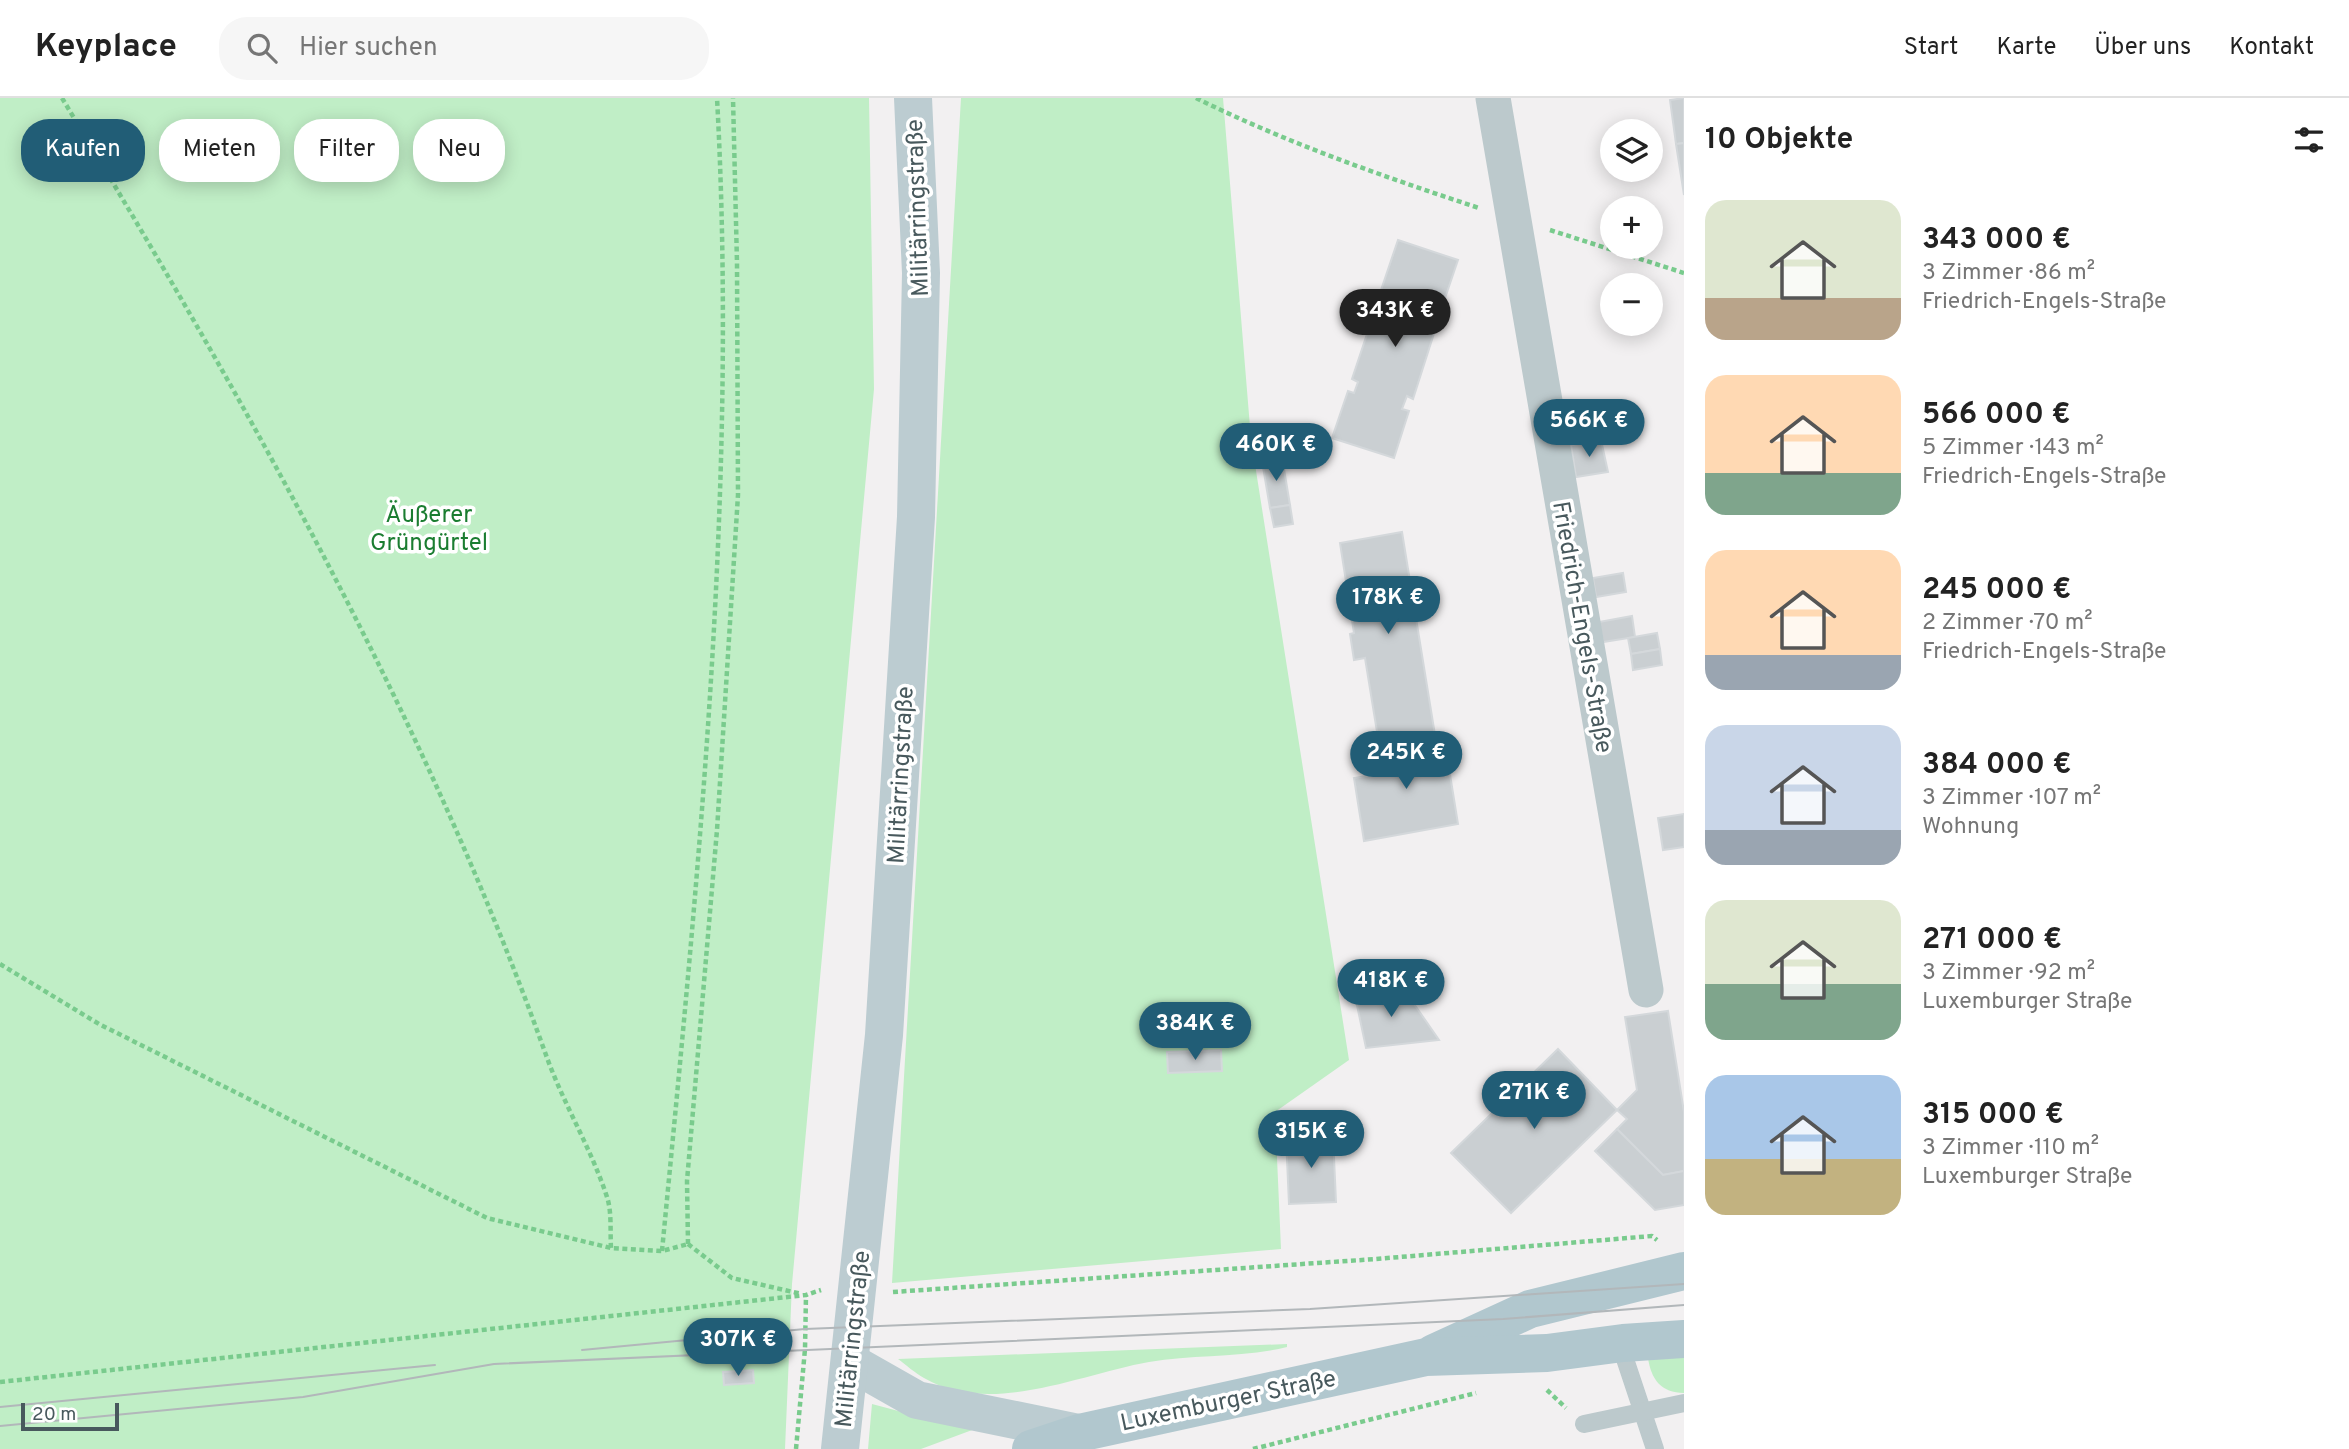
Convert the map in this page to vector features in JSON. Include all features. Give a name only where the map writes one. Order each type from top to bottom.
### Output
[{"type":"main road","name":"Militärringstraße","points":[[840,1449],[884,1035],[916,517],[921,274],[914,98]]},
{"type":"main road","name":"Luxemburger Straße","points":[[1426,1357],[1530,1309],[1673,1257]]},
{"type":"main road","name":"Luxemburger Straße","points":[[1031,1449],[1079,1433],[1426,1357],[1547,1353],[1623,1343],[1684,1339]]},
{"type":"main road","points":[[849,1362],[917,1400],[1079,1433]]},
{"type":"street","name":"Friedrich-Engels-Straße","points":[[1493,98],[1646,990]]},
{"type":"lane","points":[[1623,1343],[1625,1359],[1655,1449]]},
{"type":"lane","points":[[1584,1424],[1684,1403]]},
{"type":"path","points":[[62,98],[227,376],[398,699],[467,856],[554,1079],[608,1199],[611,1248]]},
{"type":"path","points":[[662,1251],[704,790],[718,561],[722,332],[717,98]]},
{"type":"path","points":[[688,1244],[687,1181],[717,830],[737,495],[737,263],[733,98]]},
{"type":"path","points":[[1196,98],[1248,124],[1370,172],[1684,273]]},
{"type":"path","points":[[0,964],[99,1024],[487,1218],[611,1248],[662,1251],[688,1244]]},
{"type":"path","points":[[856,1291],[881,1292],[1362,1260],[1652,1236],[1673,1257]]},
{"type":"path","points":[[688,1244],[732,1278],[806,1295]]},
{"type":"path","points":[[0,1382],[806,1295]]},
{"type":"path","points":[[796,1449],[805,1349],[806,1295]]},
{"type":"path","points":[[1538,1386],[1549,1391],[1584,1424]]},
{"type":"path","points":[[1253,1449],[1488,1390]]},
{"type":"green space","name":"Äußerer Grüngürtel","points":[[0,98],[869,98],[874,389],[792,1284],[785,1449],[0,1449]]},
{"type":"green space","points":[[961,98],[1223,98],[1251,439],[1349,1060],[1275,1112],[1281,1249],[892,1283]]},
{"type":"green space","points":[[1287,1344],[1287,1347],[1253,1353],[1149,1362],[1065,1383],[1006,1393],[978,1394],[950,1389],[924,1378],[898,1359]]},
{"type":"green space","points":[[1684,1356],[1684,1393],[1669,1390],[1658,1383],[1648,1358]]},
{"type":"green space","points":[[872,1404],[921,1417],[991,1423],[921,1449],[868,1449]]},
{"type":"building","points":[[1684,98],[1684,143],[1676,144],[1670,100]]},
{"type":"building","points":[[1684,143],[1684,195],[1676,144]]},
{"type":"building","points":[[1398,240],[1458,260],[1441,310],[1436,308],[1432,319],[1438,321],[1413,399],[1407,396],[1402,409],[1409,411],[1394,458],[1332,438],[1348,391],[1354,393],[1358,382],[1352,379],[1378,301],[1383,303],[1387,292],[1381,290]]},
{"type":"building","points":[[1601,440],[1608,472],[1576,477],[1571,445]]},
{"type":"building","points":[[1282,457],[1290,505],[1270,508],[1262,461]]},
{"type":"building","points":[[1290,505],[1293,524],[1274,527],[1270,508]]},
{"type":"building","points":[[1402,532],[1435,735],[1379,744],[1365,658],[1354,660],[1350,634],[1354,633],[1340,543]]},
{"type":"building","points":[[1623,573],[1626,592],[1596,597],[1593,578]]},
{"type":"building","points":[[1632,616],[1635,637],[1603,642],[1599,622]]},
{"type":"building","points":[[1657,633],[1660,649],[1631,654],[1628,638]]},
{"type":"building","points":[[1660,649],[1662,665],[1633,670],[1631,654]]},
{"type":"building","points":[[1431,736],[1441,764],[1448,762],[1458,824],[1364,841],[1354,778],[1384,773],[1379,744]]},
{"type":"building","points":[[1684,814],[1684,847],[1663,850],[1658,818]]},
{"type":"building","points":[[1403,988],[1439,1040],[1366,1048],[1354,991]]},
{"type":"building","points":[[1668,1011],[1684,1112],[1684,1171],[1663,1175],[1617,1129],[1627,1119],[1617,1110],[1637,1090],[1625,1017]]},
{"type":"building","points":[[1558,1049],[1617,1110],[1511,1213],[1451,1153]]},
{"type":"building","points":[[1221,1050],[1222,1071],[1168,1073],[1167,1052]]},
{"type":"building","points":[[1617,1129],[1663,1175],[1684,1171],[1684,1205],[1655,1210],[1595,1151]]},
{"type":"building","points":[[1333,1135],[1336,1202],[1289,1204],[1286,1137]]},
{"type":"building","points":[[753,1370],[754,1383],[724,1385],[723,1372]]},
{"type":"tram line","points":[[582,1350],[805,1329],[1310,1309],[1684,1284]]},
{"type":"tram line","points":[[0,1426],[303,1397],[494,1364],[1503,1319],[1684,1305]]},
{"type":"tram line","points":[[0,1407],[435,1365]]}]
